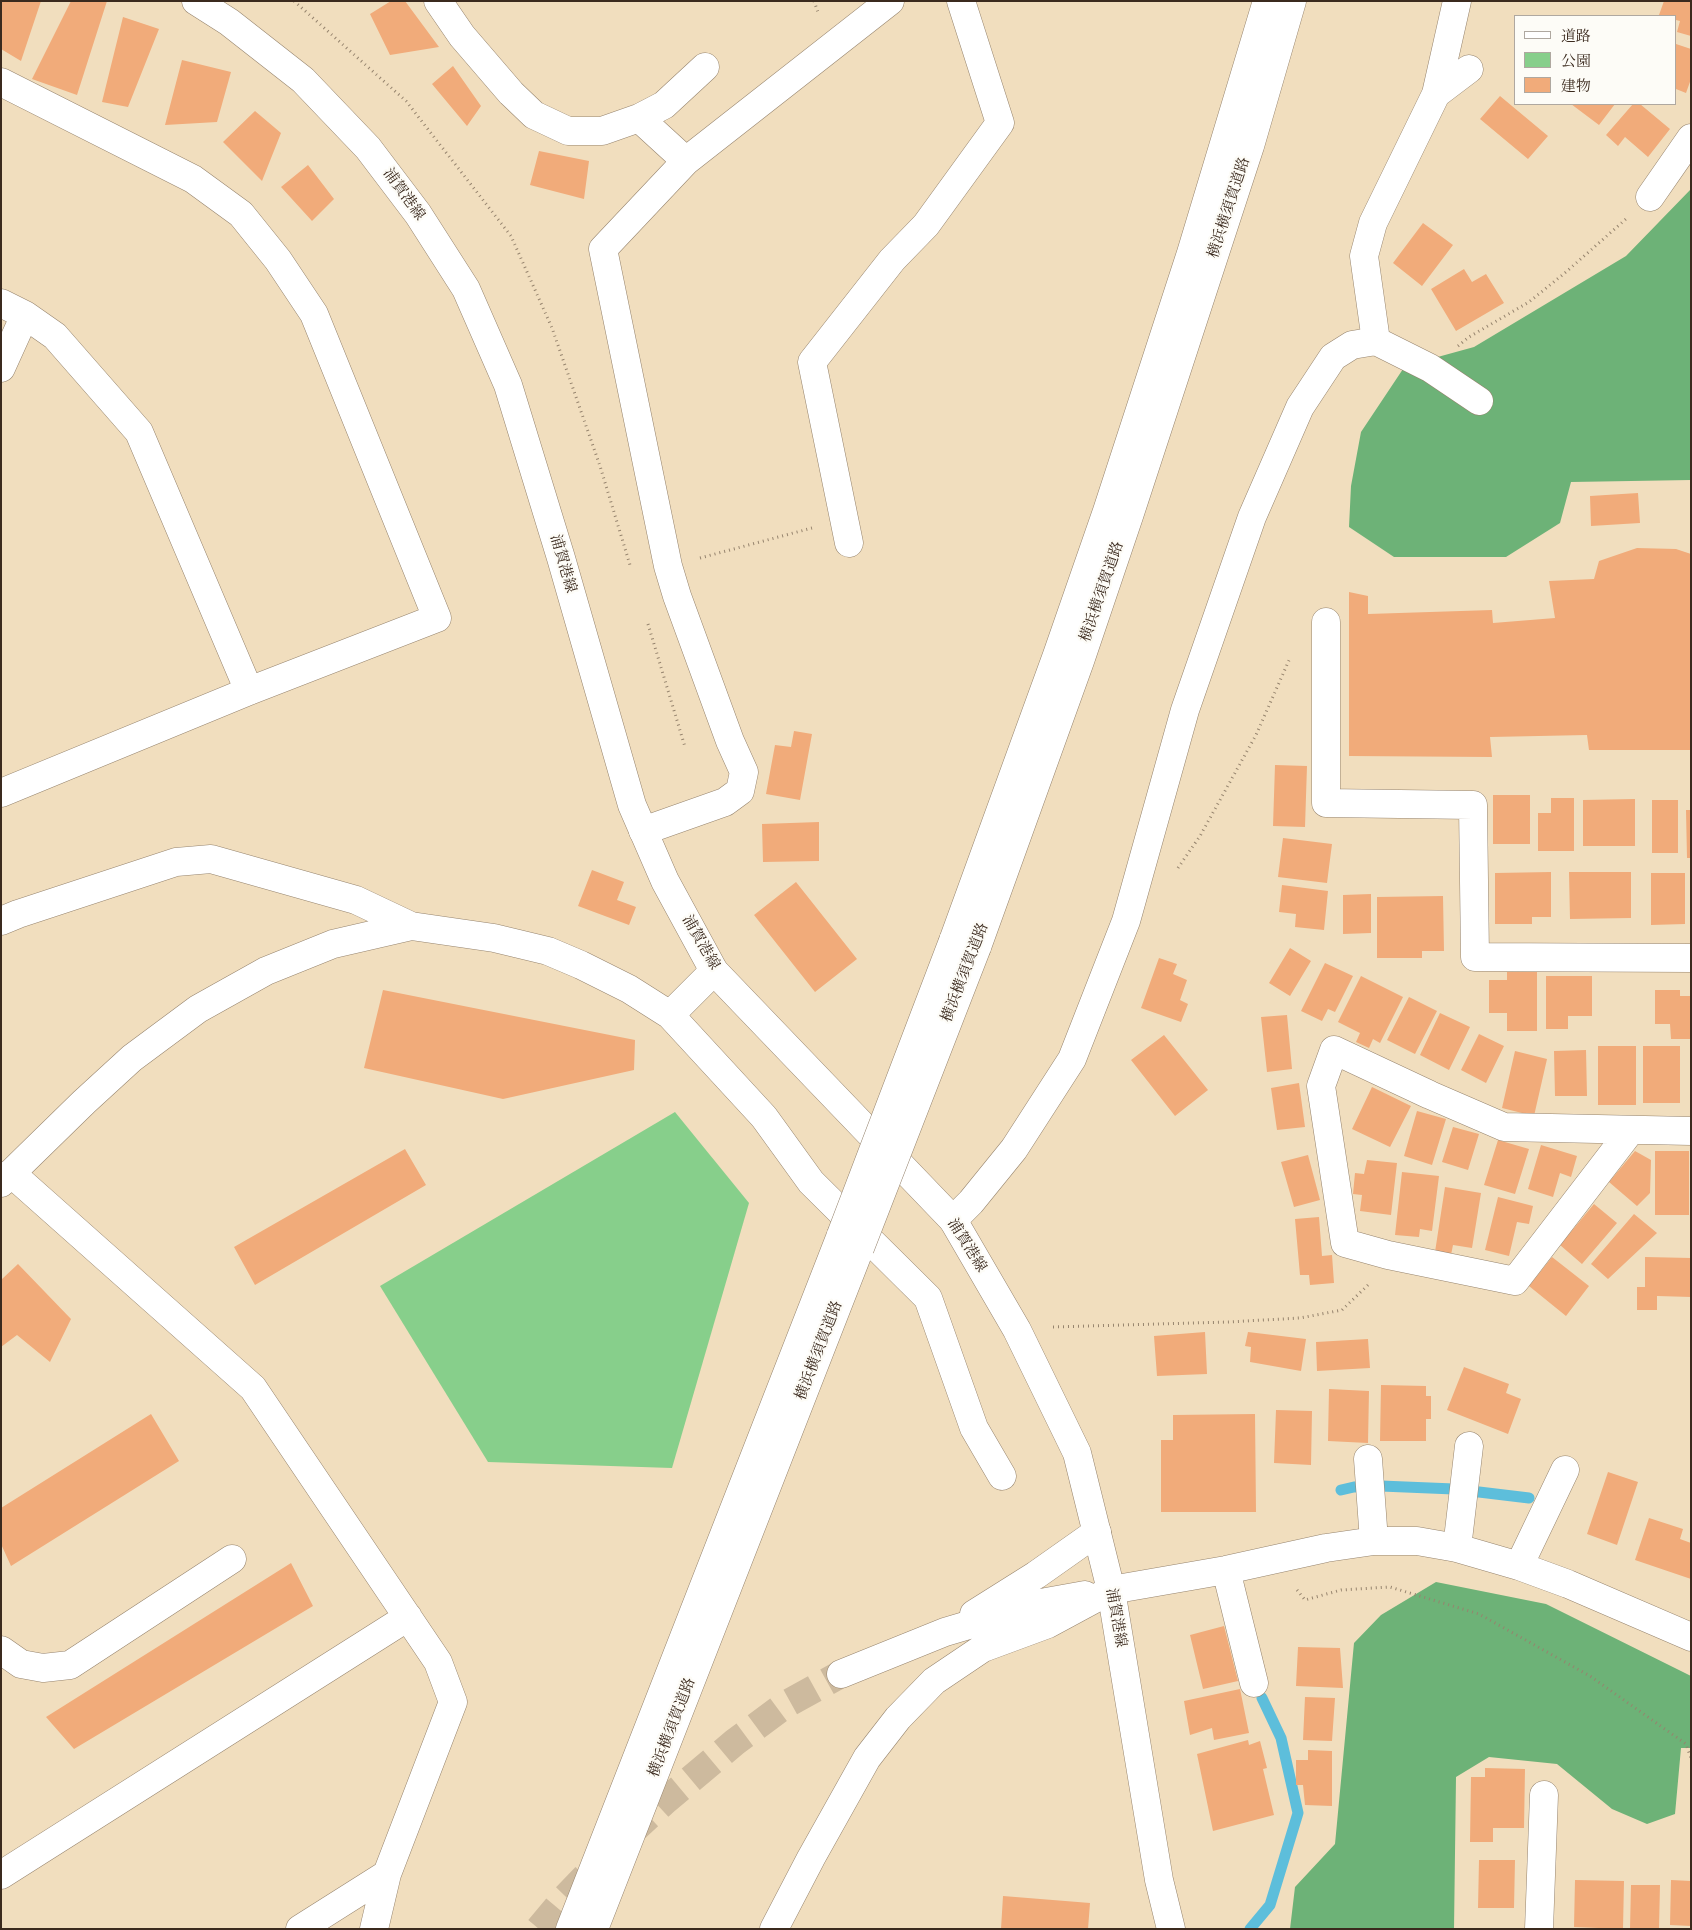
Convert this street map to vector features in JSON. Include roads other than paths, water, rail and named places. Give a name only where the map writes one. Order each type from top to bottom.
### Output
[{"type":"main road","name":"浦賀港線","points":[[196,1],[228,22],[303,80],[368,148],[418,214],[466,289],[508,385],[561,558],[632,805],[664,880],[714,971],[953,1220],[1017,1330],[1077,1453],[1111,1590],[1159,1880],[1171,1929]]},
{"type":"main road","points":[[438,1],[462,36],[511,93],[534,115],[568,131],[602,131],[639,118],[664,105],[705,67]]},
{"type":"main road","points":[[643,831],[725,802],[740,791],[744,772],[730,741],[677,596],[668,566],[603,249],[686,161],[890,1]]},
{"type":"main road","points":[[846,532],[812,362],[892,260],[926,225],[1000,123],[961,1]]},
{"type":"main road","name":"横浜横須賀道路","points":[[965,944],[1057,655],[1107,512],[1191,253],[1267,1]]},
{"type":"main road","name":"横浜横須賀道路","points":[[594,1929],[851,1242],[965,944],[1080,661],[1247,155],[1292,1]]},
{"type":"main road","points":[[1376,341],[1364,256],[1374,223],[1436,94],[1457,1]]},
{"type":"main road","points":[[1436,94],[1468,69]]},
{"type":"main road","points":[[1,82],[193,179],[241,214],[278,260],[314,314],[437,618],[249,691],[1,793]]},
{"type":"main road","points":[[639,118],[686,161]]},
{"type":"main road","points":[[1650,197],[1691,138]]},
{"type":"main road","points":[[1,303],[25,315],[55,336],[139,432],[249,691]]},
{"type":"main road","points":[[1,368],[25,315]]},
{"type":"main road","points":[[953,1220],[971,1202],[1014,1149],[1072,1059],[1126,921],[1186,710],[1252,517],[1300,407],[1333,357],[1352,345],[1376,341],[1430,368],[1479,401]]},
{"type":"main road","points":[[1326,622],[1326,803],[1473,805],[1475,957],[1691,958]]},
{"type":"main road","points":[[1,921],[176,862],[211,858],[356,900],[411,926],[494,938],[548,951],[630,989],[670,1015],[764,1117],[810,1182],[928,1298],[974,1428],[1002,1476]]},
{"type":"main road","points":[[374,1929],[387,1874],[453,1702],[438,1662],[253,1388],[6,1178],[132,1058],[198,1009],[266,971],[333,944],[411,926]]},
{"type":"main road","points":[[670,1015],[714,971]]},
{"type":"main road","points":[[1631,1130],[1515,1281],[1388,1255],[1345,1243],[1321,1086],[1334,1050],[1430,1096],[1504,1126],[1691,1131]]},
{"type":"main road","name":"横浜横須賀道路","points":[[570,1929],[851,1242]]},
{"type":"main road","points":[[1457,1548],[1469,1446]]},
{"type":"main road","points":[[1368,1459],[1374,1541]]},
{"type":"main road","points":[[1519,1566],[1565,1470]]},
{"type":"main road","points":[[945,1632],[1036,1575],[1097,1532]]},
{"type":"main road","points":[[841,1674],[945,1632],[1046,1602],[1226,1570],[1326,1548],[1374,1541],[1417,1541],[1457,1548],[1519,1566],[1568,1584],[1691,1637]]},
{"type":"main road","points":[[1,1650],[21,1664],[43,1668],[70,1665],[232,1559]]},
{"type":"main road","points":[[1226,1570],[1254,1683]]},
{"type":"main road","points":[[774,1929],[867,1758],[898,1718],[934,1681],[983,1648],[1048,1624],[1111,1590]]},
{"type":"main road","points":[[1,1875],[408,1617]]},
{"type":"main road","points":[[1539,1929],[1544,1795]]},
{"type":"main road","points":[[300,1929],[387,1874]]},
{"type":"waterway","points":[[1341,1490],[1354,1487],[1381,1486],[1454,1489],[1529,1498]]},
{"type":"waterway","points":[[1250,1929],[1270,1905],[1298,1813],[1281,1738],[1262,1698]]},
{"type":"tunnel","points":[[628,1835],[735,1742],[785,1705],[841,1674]]},
{"type":"tunnel","points":[[539,1929],[595,1867]]}]
